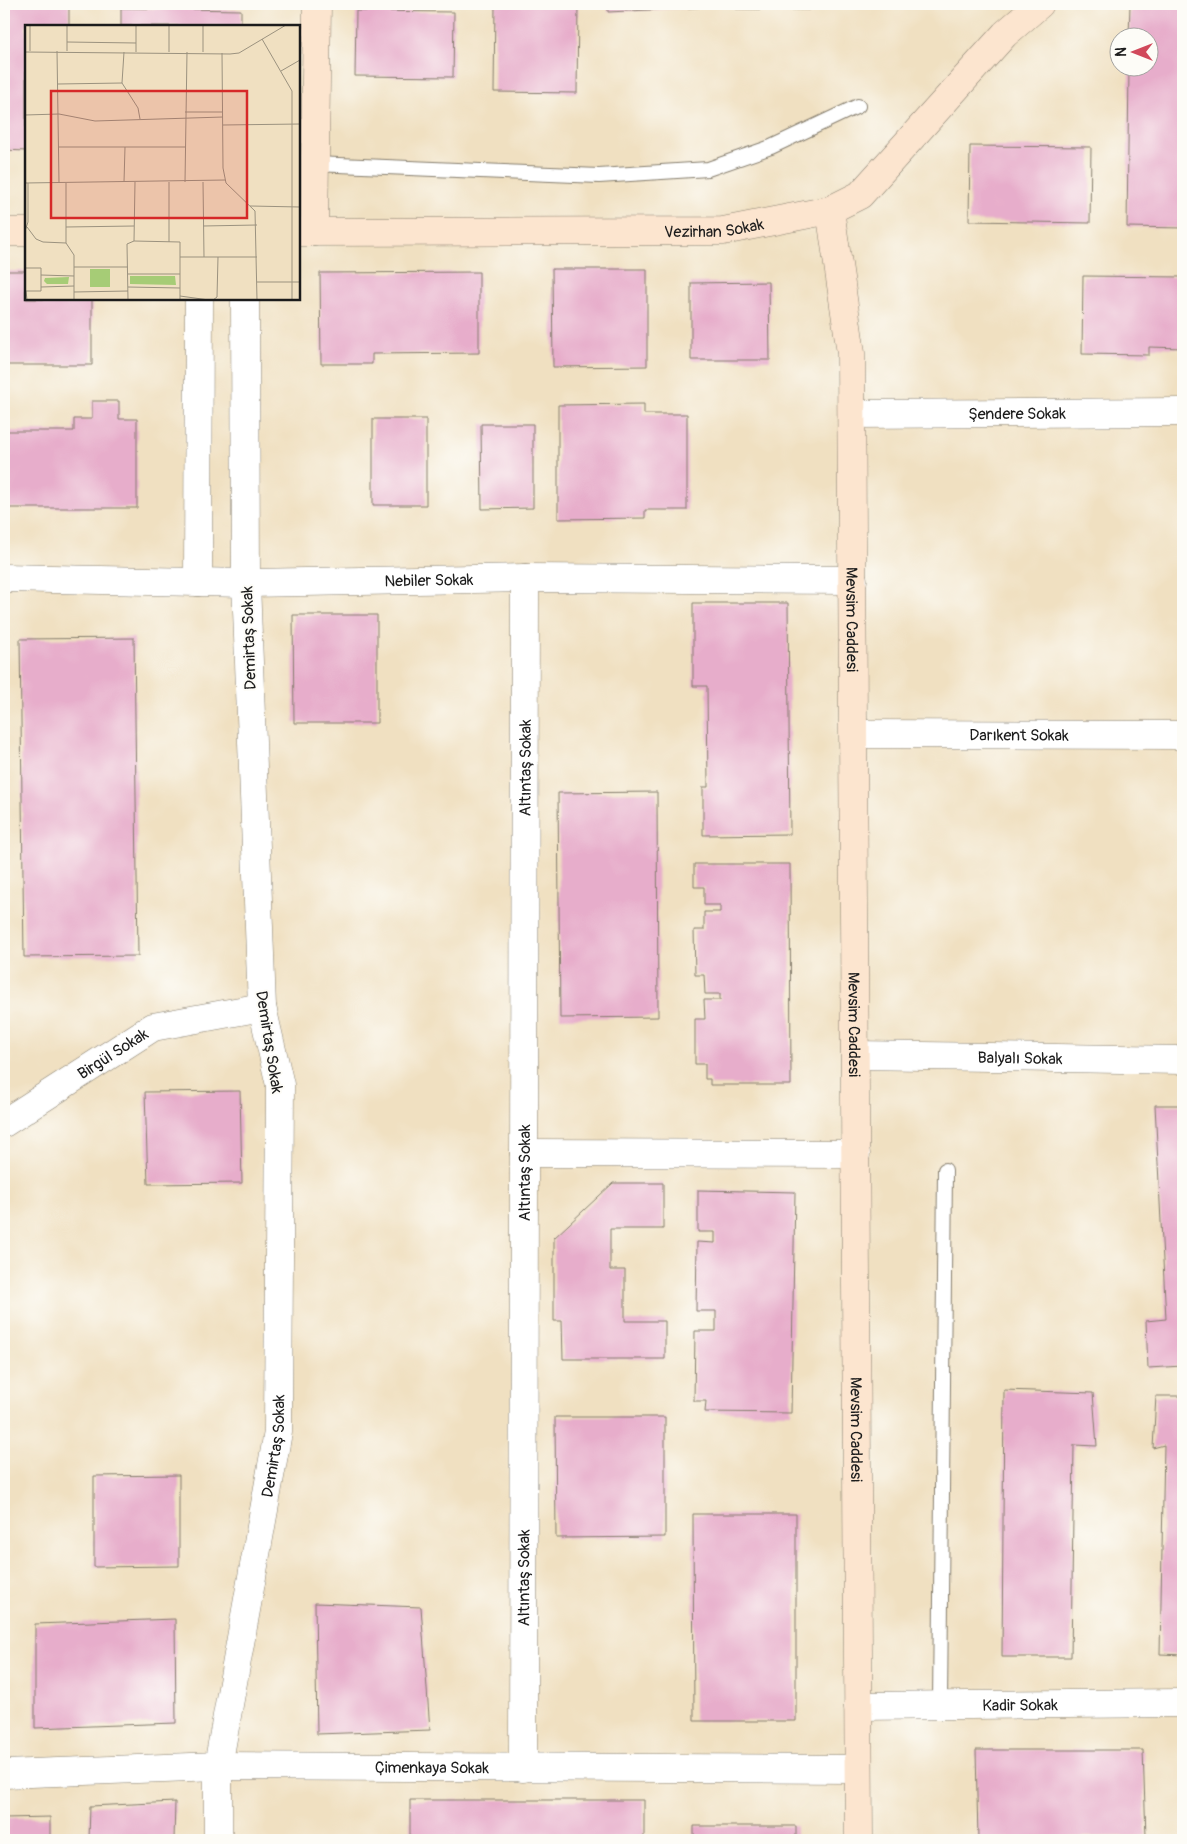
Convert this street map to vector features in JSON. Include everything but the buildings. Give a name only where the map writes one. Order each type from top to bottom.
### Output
[{"type":"street","points":[[306,232],[315,164],[317,4]]},
{"type":"street","name":"Vezirhan Sokak","points":[[306,232],[723,231],[830,210],[860,195],[1005,34],[1040,4]]},
{"type":"street","name":"Mevsim Caddesi","points":[[830,210],[851,353],[859,1840]]},
{"type":"street","points":[[4,232],[25,232]]},
{"type":"street","points":[[198,582],[199,300]]},
{"type":"street","name":"Demirtaş Sokak","points":[[218,1840],[218,1766],[278,1432],[280,1085],[262,1007],[246,583],[245,300]]},
{"type":"street","name":"Şendere Sokak","points":[[852,414],[1183,412]]},
{"type":"street","name":"Nebiler Sokak","points":[[4,578],[246,583],[525,578],[853,580]]},
{"type":"street","name":"Altıntaş Sokak","points":[[523,1768],[525,578]]},
{"type":"street","name":"Darıkent Sokak","points":[[854,734],[1183,735]]},
{"type":"street","name":"Birgül Sokak","points":[[4,1123],[154,1027],[262,1007]]},
{"type":"street","name":"Balyalı Sokak","points":[[856,1055],[1183,1060]]},
{"type":"street","points":[[524,1153],[856,1154]]},
{"type":"street","name":"Kadir Sokak","points":[[858,1706],[1183,1704]]},
{"type":"street","name":"Çimenkaya Sokak","points":[[4,1774],[218,1766],[858,1769]]},
{"type":"lane","points":[[315,164],[598,176],[708,169],[771,146],[858,106]]},
{"type":"lane","points":[[940,1705],[945,1170]]}]
